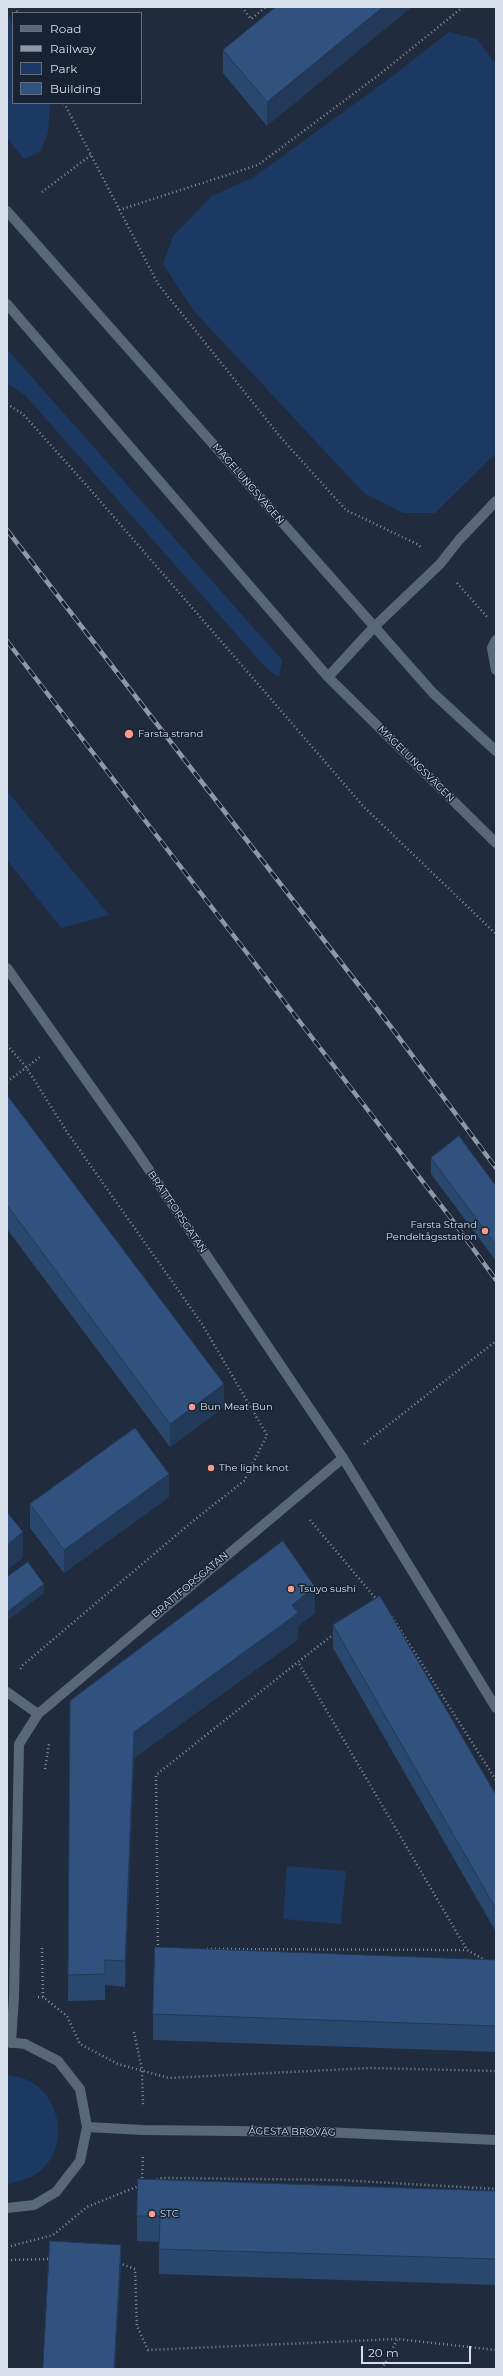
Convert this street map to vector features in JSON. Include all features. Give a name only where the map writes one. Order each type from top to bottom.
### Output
[{"type":"main road","name":"MAGELUNGSVÄGEN","points":[[7,211],[433,693],[496,751]]},
{"type":"main road","name":"MAGELUNGSVÄGEN","points":[[7,304],[328,677],[496,843]]},
{"type":"main road","points":[[328,677],[374,627],[440,564],[459,540],[496,501]]},
{"type":"main road","points":[[496,640],[492,648],[496,670]]},
{"type":"main road","name":"BRATTFORSGATAN","points":[[7,968],[137,1152],[343,1458],[496,1708]]},
{"type":"main road","name":"BRATTFORSGATAN","points":[[9,2043],[14,1997],[20,1744],[38,1714],[343,1458]]},
{"type":"main road","points":[[7,1693],[38,1714]]},
{"type":"main road","points":[[7,2208],[34,2205],[56,2192],[80,2161],[87,2127],[80,2089],[58,2061],[25,2044],[9,2043]]},
{"type":"main road","name":"ÅGESTA BROVÄG","points":[[87,2127],[143,2130],[324,2132],[496,2140]]},
{"type":"path","points":[[242,7],[251,19],[266,7]]},
{"type":"path","points":[[119,210],[258,165],[380,74],[463,7]]},
{"type":"path","points":[[65,104],[158,284],[282,439],[346,510],[417,544],[440,564],[491,622]]},
{"type":"path","points":[[42,192],[91,155]]},
{"type":"path","points":[[7,404],[22,414],[88,487],[364,807],[496,934]]},
{"type":"path","points":[[7,1044],[26,1067],[67,1132],[202,1324],[266,1434],[244,1481],[193,1521],[22,1664],[7,1693]]},
{"type":"path","points":[[7,1082],[26,1067]]},
{"type":"path","points":[[343,1458],[370,1441],[496,1341]]},
{"type":"path","points":[[304,1524],[310,1519],[382,1606]]},
{"type":"path","points":[[372,1605],[378,1601]]},
{"type":"path","points":[[390,1616],[399,1626],[496,1780]]},
{"type":"path","points":[[165,1949],[157,1949],[156,1775],[335,1634]]},
{"type":"path","points":[[298,1662],[467,1950]]},
{"type":"path","points":[[44,1774],[50,1736]]},
{"type":"path","points":[[42,1946],[44,1997]]},
{"type":"path","points":[[205,1949],[467,1950],[490,1963]]},
{"type":"path","points":[[14,1997],[44,1997],[66,2016],[80,2044],[118,2064],[169,2078],[370,2068],[496,2071]]},
{"type":"path","points":[[7,2247],[53,2235],[87,2207],[162,2178],[340,2180],[496,2189]]},
{"type":"path","points":[[7,2260],[54,2258]]},
{"type":"path","points":[[116,2261],[135,2269],[137,2326],[148,2350],[397,2339],[496,2350]]},
{"type":"path","points":[[382,2369],[397,2339]]},
{"type":"green space","points":[[7,14],[12,24],[12,104],[50,104],[48,133],[40,152],[24,159],[7,138]]},
{"type":"green space","points":[[449,32],[477,39],[496,64],[496,453],[435,513],[403,513],[364,493],[193,310],[163,264],[173,236],[212,196],[254,177],[386,81]]},
{"type":"green space","points":[[7,349],[282,660],[279,677],[267,669],[25,395],[7,383]]},
{"type":"green space","points":[[7,791],[109,915],[61,928],[7,860]]},
{"type":"green space","points":[[287,1866],[346,1871],[341,1924],[283,1919]]},
{"type":"green space","points":[[7,2075],[25,2079],[37,2086],[47,2096],[54,2108],[58,2122],[58,2136],[55,2149],[49,2161],[36,2174],[20,2181],[8,2184]]},
{"type":"building","points":[[276,7],[383,7],[267,102],[223,50]]},
{"type":"building","points":[[7,1095],[224,1384],[170,1424],[7,1205]]},
{"type":"building","name":"Farsta Strand Pendeltågsstation","points":[[459,1136],[496,1186],[496,1245],[431,1158]]},
{"type":"building","points":[[135,1428],[169,1474],[64,1550],[30,1504]]},
{"type":"building","points":[[7,1512],[23,1532],[7,1545]]},
{"type":"building","points":[[283,1541],[315,1587],[292,1605],[298,1613],[134,1732],[125,1961],[105,1960],[105,1974],[68,1975],[70,1701]]},
{"type":"building","points":[[28,1562],[44,1584],[7,1612],[7,1577]]},
{"type":"building","points":[[380,1596],[496,1795],[496,1909],[333,1625]]},
{"type":"building","points":[[155,1947],[496,1960],[496,2026],[153,2014]]},
{"type":"building","points":[[138,2179],[496,2191],[496,2259],[159,2249],[160,2216],[137,2216]]},
{"type":"building","points":[[50,2241],[121,2245],[114,2369],[43,2369]]},
{"type":"railway","points":[[7,530],[391,1027],[496,1168]]},
{"type":"railway","points":[[7,641],[450,1217],[496,1280]]},
{"type":"place","name":"Farsta strand","points":[[129,734]]},
{"type":"place","name":"Farsta Strand Pendeltågsstation","points":[[485,1231]]},
{"type":"place","name":"Bun Meat Bun","points":[[192,1407]]},
{"type":"place","name":"The light knot","points":[[211,1468]]},
{"type":"place","name":"Tsuyo sushi","points":[[291,1589]]},
{"type":"place","name":"STC","points":[[152,2214]]}]
